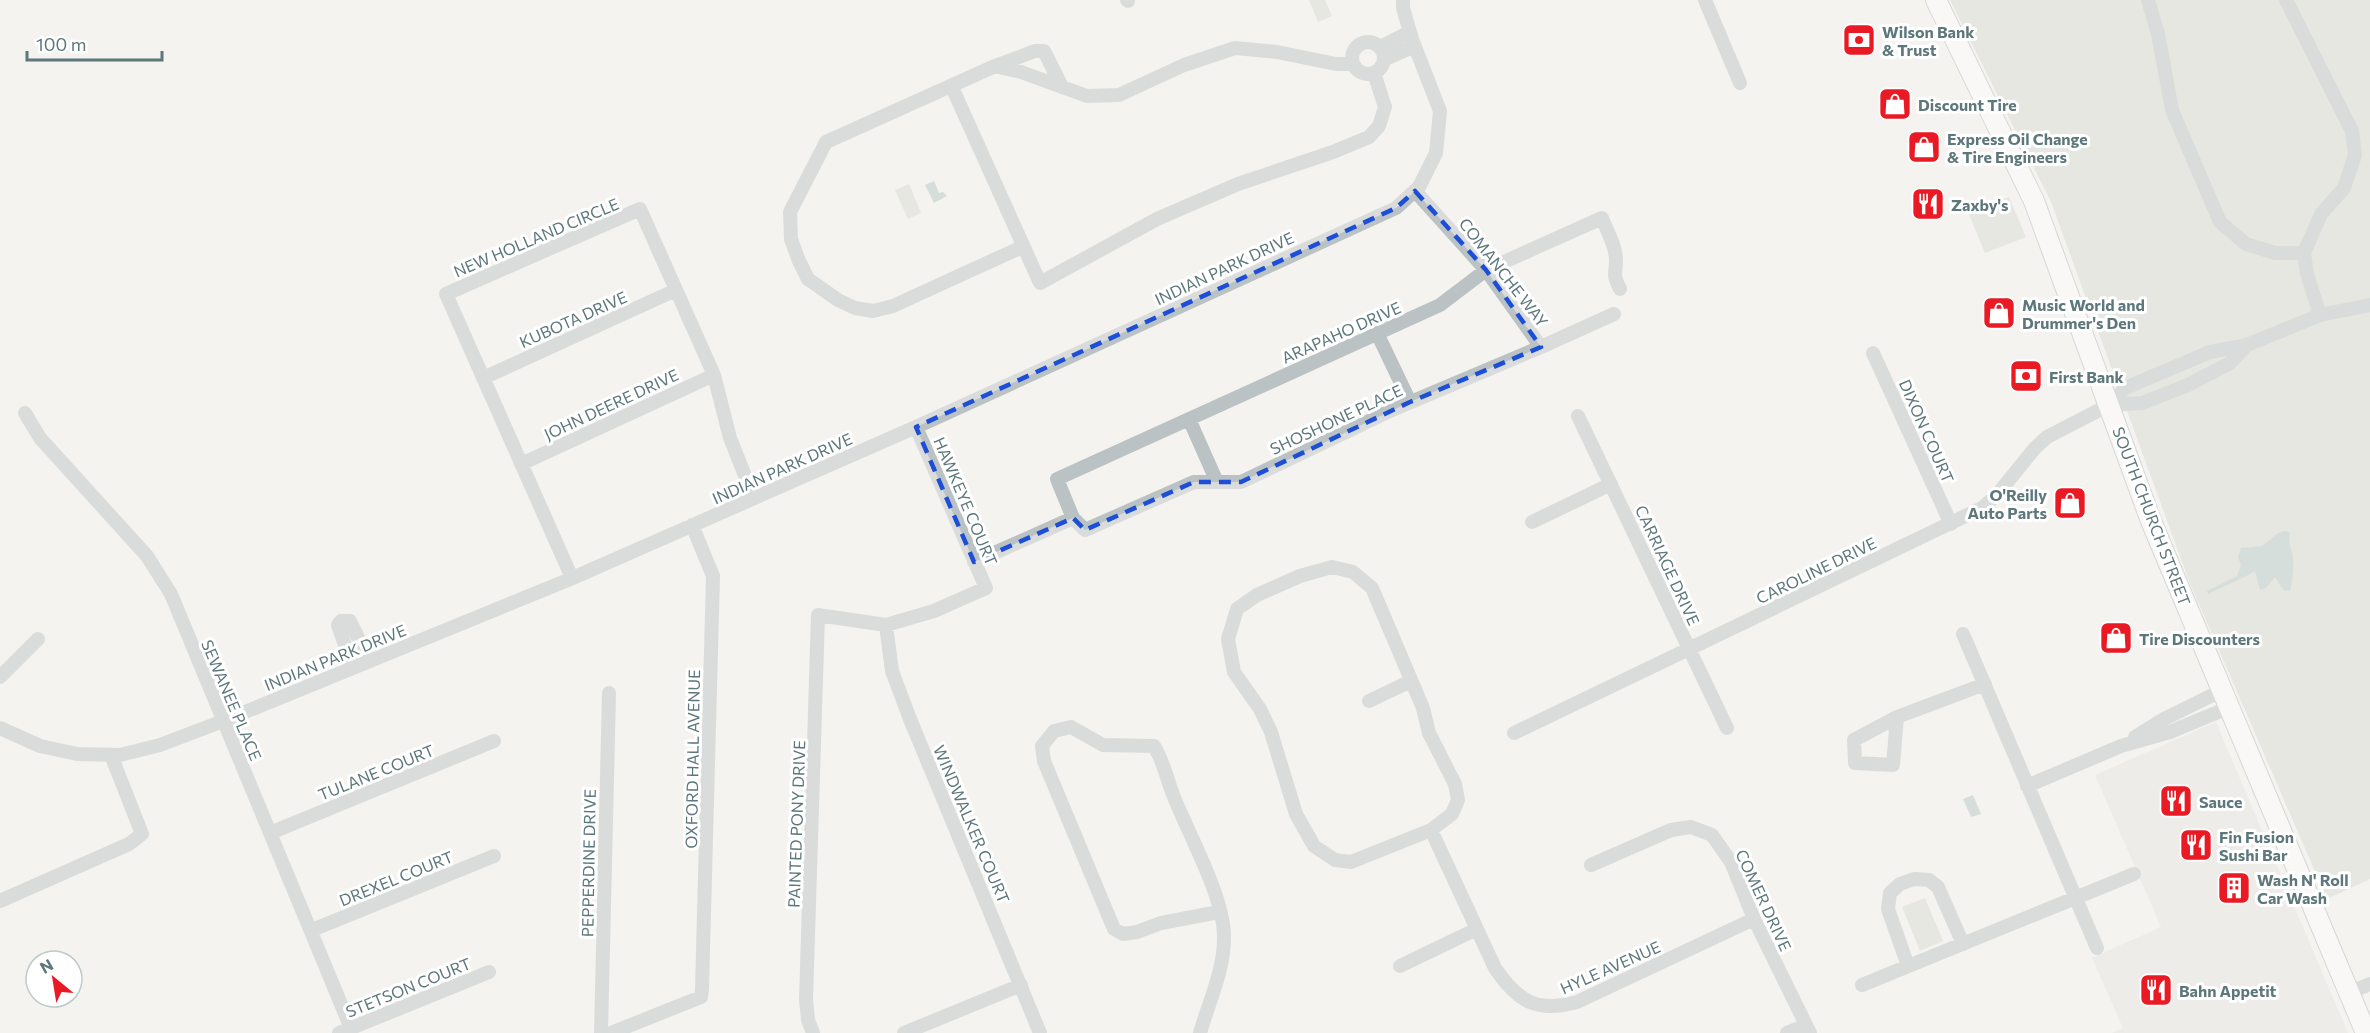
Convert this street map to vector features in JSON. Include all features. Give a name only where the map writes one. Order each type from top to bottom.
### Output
[{"type":"highway","name":"SOUTH CHURCH STREET","points":[[1936,0],[2034,201],[2151,520],[2366,1033]]},
{"type":"street","name":"INDIAN PARK DRIVE","points":[[0,728],[40,746],[78,754],[120,755],[160,745],[572,578],[916,427],[1396,208],[1419,187],[1436,153],[1440,111],[1410,32],[1403,0]]},
{"type":"street","points":[[1704,0],[1740,83]]},
{"type":"street","points":[[2148,0],[2158,34],[2172,110],[2220,222],[2247,244],[2275,253],[2304,253]]},
{"type":"street","points":[[2286,0],[2352,131],[2355,155],[2344,188],[2321,214],[2304,253],[2307,274],[2319,315]]},
{"type":"street","points":[[1382,53],[1410,32]]},
{"type":"street","points":[[1369,42],[1382,53],[1382,68],[1374,73],[1362,73],[1353,64],[1352,58],[1357,46],[1369,42]]},
{"type":"street","points":[[1382,53],[1415,46]]},
{"type":"street","points":[[995,66],[1022,72],[1087,96],[1119,95],[1184,65],[1235,48],[1277,52],[1336,64],[1353,64]]},
{"type":"street","points":[[1022,247],[892,306],[873,311],[855,308],[820,289],[808,279],[791,239],[790,212],[826,142],[995,66],[1035,51],[1044,51],[1062,87]]},
{"type":"street","points":[[952,87],[1040,283],[1167,215],[1238,184],[1369,138],[1379,126],[1385,108],[1374,73]]},
{"type":"street","name":"COMANCHE WAY","points":[[1414,191],[1486,270],[1541,347]]},
{"type":"street","name":"NEW HOLLAND CIRCLE","points":[[572,578],[446,294],[465,285],[640,210],[714,375],[730,438],[754,498]]},
{"type":"street","name":"ARAPAHO DRIVE","points":[[1073,518],[1058,478],[1440,305],[1486,270],[1602,218],[1612,244],[1616,260],[1614,275],[1620,289]]},
{"type":"street","name":"KUBOTA DRIVE","points":[[483,378],[676,290]]},
{"type":"street","points":[[2109,405],[2125,388],[2210,352],[2247,345],[2319,315],[2370,305]]},
{"type":"street","name":"SHOSHONE PLACE","points":[[1073,518],[1086,530],[1194,482],[1241,482],[1410,402],[1614,314]]},
{"type":"street","points":[[1377,333],[1410,402]]},
{"type":"street","points":[[2109,405],[2142,403],[2188,384],[2230,363],[2247,345]]},
{"type":"street","name":"DIXON COURT","points":[[1873,353],[1951,524]]},
{"type":"street","name":"JOHN DEERE DRIVE","points":[[521,464],[714,375]]},
{"type":"street","name":"CAROLINE DRIVE","points":[[1514,734],[1982,508],[1998,495],[2035,448],[2047,437],[2109,405]]},
{"type":"street","name":"SEWANEE PLACE","points":[[25,413],[40,438],[147,556],[171,594],[312,930],[348,1032]]},
{"type":"street","name":"CARRIAGE DRIVE","points":[[1578,416],[1727,728]]},
{"type":"street","points":[[1189,419],[1217,482]]},
{"type":"street","name":"HAWKEYE COURT","points":[[886,625],[934,611],[986,588],[916,427]]},
{"type":"street","points":[[1532,522],[1611,483]]},
{"type":"street","points":[[974,562],[1073,518]]},
{"type":"street","name":"OXFORD HALL AVENUE","points":[[611,1033],[701,997],[713,576],[692,525]]},
{"type":"street","points":[[1332,567],[1353,572],[1372,588],[1411,681],[1423,708],[1429,733],[1455,784],[1458,800],[1452,814],[1431,830],[1351,862],[1335,860],[1314,846],[1296,814],[1271,732],[1260,709],[1234,672],[1228,639],[1237,609],[1257,595],[1300,576],[1332,567]]},
{"type":"street","name":"PAINTED PONY DRIVE","points":[[813,1033],[808,1020],[806,1000],[818,615],[886,625]]},
{"type":"street","points":[[352,668],[338,626],[341,621],[350,621],[369,661]]},
{"type":"street","name":"WINDWALKER COURT","points":[[886,625],[892,671],[910,720],[1040,1033]]},
{"type":"street","points":[[1963,634],[2097,948]]},
{"type":"street","points":[[0,677],[38,639]]},
{"type":"street","points":[[1369,701],[1411,681]]},
{"type":"street","points":[[1897,717],[1984,684]]},
{"type":"street","name":"PEPPERDINE DRIVE","points":[[600,1033],[609,693]]},
{"type":"street","points":[[2027,786],[2121,746],[2164,719],[2226,699]]},
{"type":"street","points":[[1203,1032],[1216,987],[1224,934],[1219,912],[1211,885],[1173,795],[1161,757],[1154,746],[1103,745],[1071,727],[1054,731],[1042,746],[1044,761],[1114,929],[1123,934],[1137,932],[1161,922],[1219,912]]},
{"type":"street","name":"TULANE COURT","points":[[270,833],[494,741]]},
{"type":"street","points":[[0,901],[129,844],[142,834],[111,755]]},
{"type":"street","name":"COMER DRIVE","points":[[1591,865],[1671,830],[1691,827],[1712,835],[1731,862],[1754,919],[1808,1029]]},
{"type":"street","name":"HYLE AVENUE","points":[[1431,830],[1495,969],[1506,986],[1520,998],[1539,1006],[1557,1007],[1577,1002],[1754,919]]},
{"type":"street","name":"DREXEL COURT","points":[[312,930],[494,856]]},
{"type":"street","points":[[1862,985],[2134,874]]},
{"type":"street","points":[[1908,966],[1888,909],[1890,893],[1900,884],[1914,879],[1929,880],[1938,887],[1963,944]]},
{"type":"street","points":[[1400,966],[1477,930]]},
{"type":"street","name":"STETSON COURT","points":[[348,1032],[489,972]]},
{"type":"street","points":[[2349,993],[2370,984]]},
{"type":"street","points":[[904,1033],[1021,985]]},
{"type":"street","points":[[1787,1033],[1808,1029]]},
{"type":"highlighted area","points":[[1415,191],[1486,270],[1541,347],[1410,402],[1241,482],[1194,482],[1085,530],[1073,518],[974,562],[916,427],[1396,208]]},
{"type":"shaded area","points":[[1309,0],[1325,0],[1332,16],[1318,22]]},
{"type":"shaded area","points":[[1950,0],[2370,0],[2370,879],[2327,899],[2189,581],[2051,202]]},
{"type":"shaded area","points":[[934,181],[939,193],[943,192],[947,196],[934,203],[925,185]]},
{"type":"shaded area","points":[[909,184],[921,213],[908,219],[895,190]]},
{"type":"shaded area","points":[[2009,197],[2026,237],[1985,253],[1968,212]]},
{"type":"shaded area","points":[[2290,532],[2289,540],[2293,557],[2290,590],[2284,591],[2275,577],[2266,588],[2260,590],[2255,571],[2208,594],[2207,591],[2237,576],[2241,565],[2238,557],[2241,548],[2262,546],[2278,533]]},
{"type":"shaded area","points":[[2216,722],[2348,1033],[2112,1033],[2123,1028],[2092,958],[2161,927],[2095,775]]},
{"type":"shaded area","points":[[1973,795],[1981,814],[1971,817],[1963,799]]},
{"type":"shaded area","points":[[1925,898],[1943,941],[1920,951],[1902,907]]},
{"type":"place","name":"Wilson Bank & Trust","points":[[1859,40]]},
{"type":"place","name":"Discount Tire","points":[[1895,104]]},
{"type":"place","name":"Express Oil Change & Tire Engineers","points":[[1924,147]]},
{"type":"place","name":"Zaxby's","points":[[1928,204]]},
{"type":"place","name":"Music World and Drummer's Den","points":[[1999,313]]},
{"type":"place","name":"First Bank","points":[[2026,376]]},
{"type":"place","name":"O'Reilly Auto Parts","points":[[2070,503]]},
{"type":"place","name":"Tire Discounters","points":[[2116,638]]},
{"type":"place","name":"Sauce","points":[[2176,801]]},
{"type":"place","name":"Fin Fusion Sushi Bar","points":[[2196,845]]},
{"type":"place","name":"Wash N' Roll Car Wash","points":[[2234,888]]},
{"type":"place","name":"Bahn Appetit","points":[[2156,990]]}]
